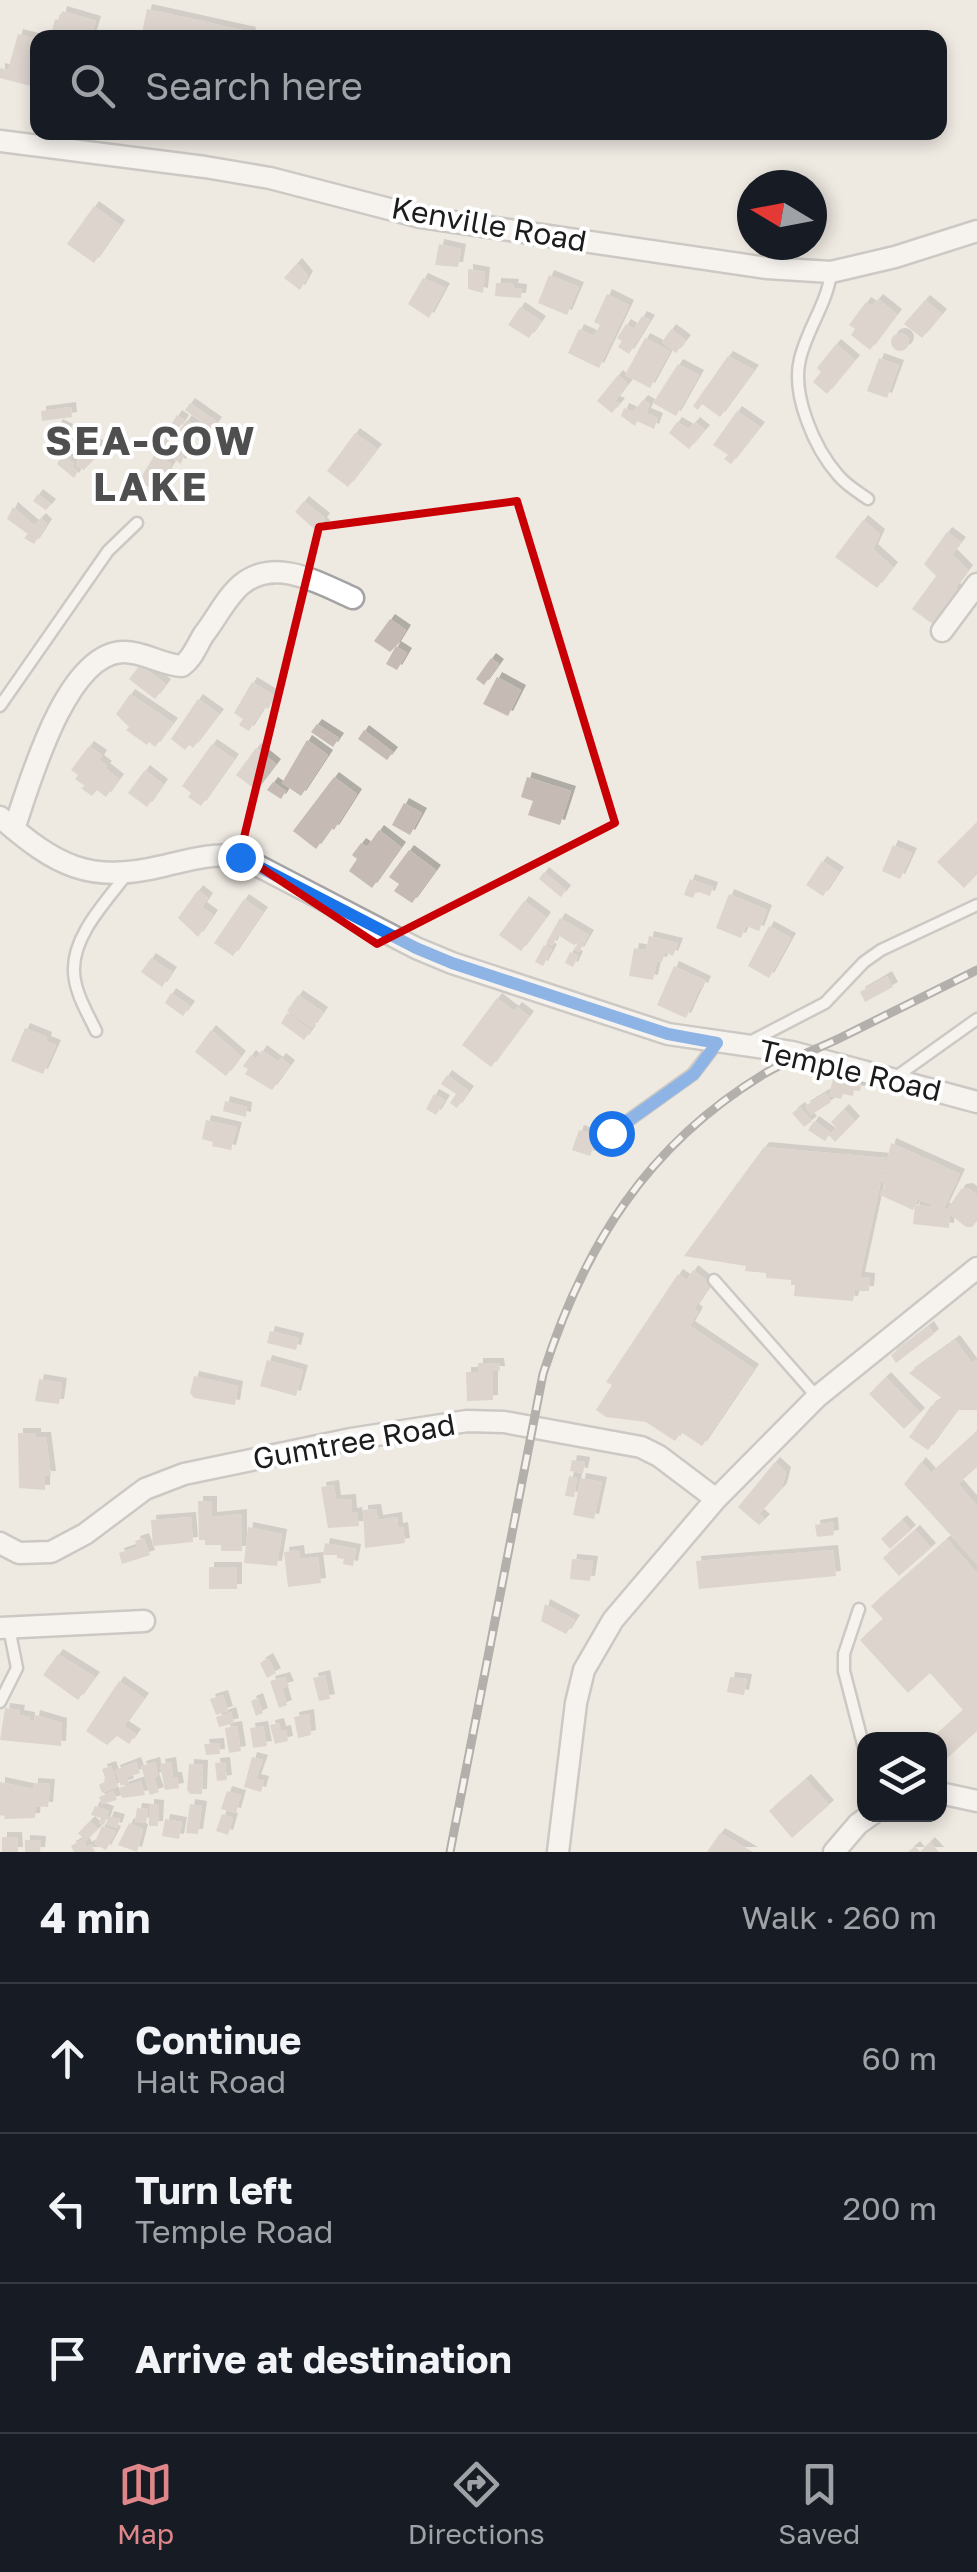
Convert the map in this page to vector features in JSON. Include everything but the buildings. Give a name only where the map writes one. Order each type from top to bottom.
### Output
[{"type":"street","name":"Kenville Road","points":[[0,141],[235,172],[469,226],[767,268],[831,272],[977,231]]},
{"type":"street","points":[[7,824],[58,712],[78,680],[105,658],[128,652],[182,666],[240,586],[258,574],[281,572],[306,577],[353,598]]},
{"type":"street","points":[[942,631],[977,584]]},
{"type":"street","name":"Temple Road","points":[[7,824],[46,854],[79,869],[126,874],[216,854],[240,857],[452,963],[668,1034],[792,1052],[977,1102]]},
{"type":"street","points":[[558,1852],[576,1703],[584,1670],[598,1642],[716,1499],[817,1397],[977,1268]]},
{"type":"street","name":"Gumtree Road","points":[[0,1543],[20,1552],[51,1552],[85,1534],[146,1489],[184,1474],[351,1439],[467,1422],[504,1422],[641,1446],[716,1499]]},
{"type":"street","points":[[5,1628],[144,1621]]},
{"type":"street","points":[[947,1795],[977,1802]]},
{"type":"street","points":[[834,1852],[861,1822]]},
{"type":"lane","points":[[831,272],[830,285],[799,360],[798,385],[805,412],[829,464],[841,479],[868,499]]},
{"type":"lane","points":[[0,706],[108,551],[137,523]]},
{"type":"lane","points":[[96,1031],[79,994],[74,969],[85,932],[126,874]]},
{"type":"lane","points":[[743,1046],[825,1003],[881,950],[977,905]]},
{"type":"lane","points":[[893,1079],[977,1019]]},
{"type":"lane","points":[[611,1133],[694,1074],[717,1043]]},
{"type":"lane","points":[[714,1280],[817,1397]]},
{"type":"lane","points":[[859,1609],[844,1654],[844,1680],[859,1732]]},
{"type":"lane","points":[[0,1702],[17,1668],[5,1628]]},
{"type":"highlighted area","points":[[517,501],[615,823],[377,944],[240,854],[319,527]]},
{"type":"railway","points":[[450,1852],[543,1374],[559,1327],[600,1242],[653,1166],[723,1102],[773,1069],[977,970]]},
{"type":"district","name":"SEA-COW LAKE","points":[[151,464]]},
{"type":"route","points":[[240,857],[452,963],[668,1034],[717,1043],[694,1074],[611,1133]]}]
